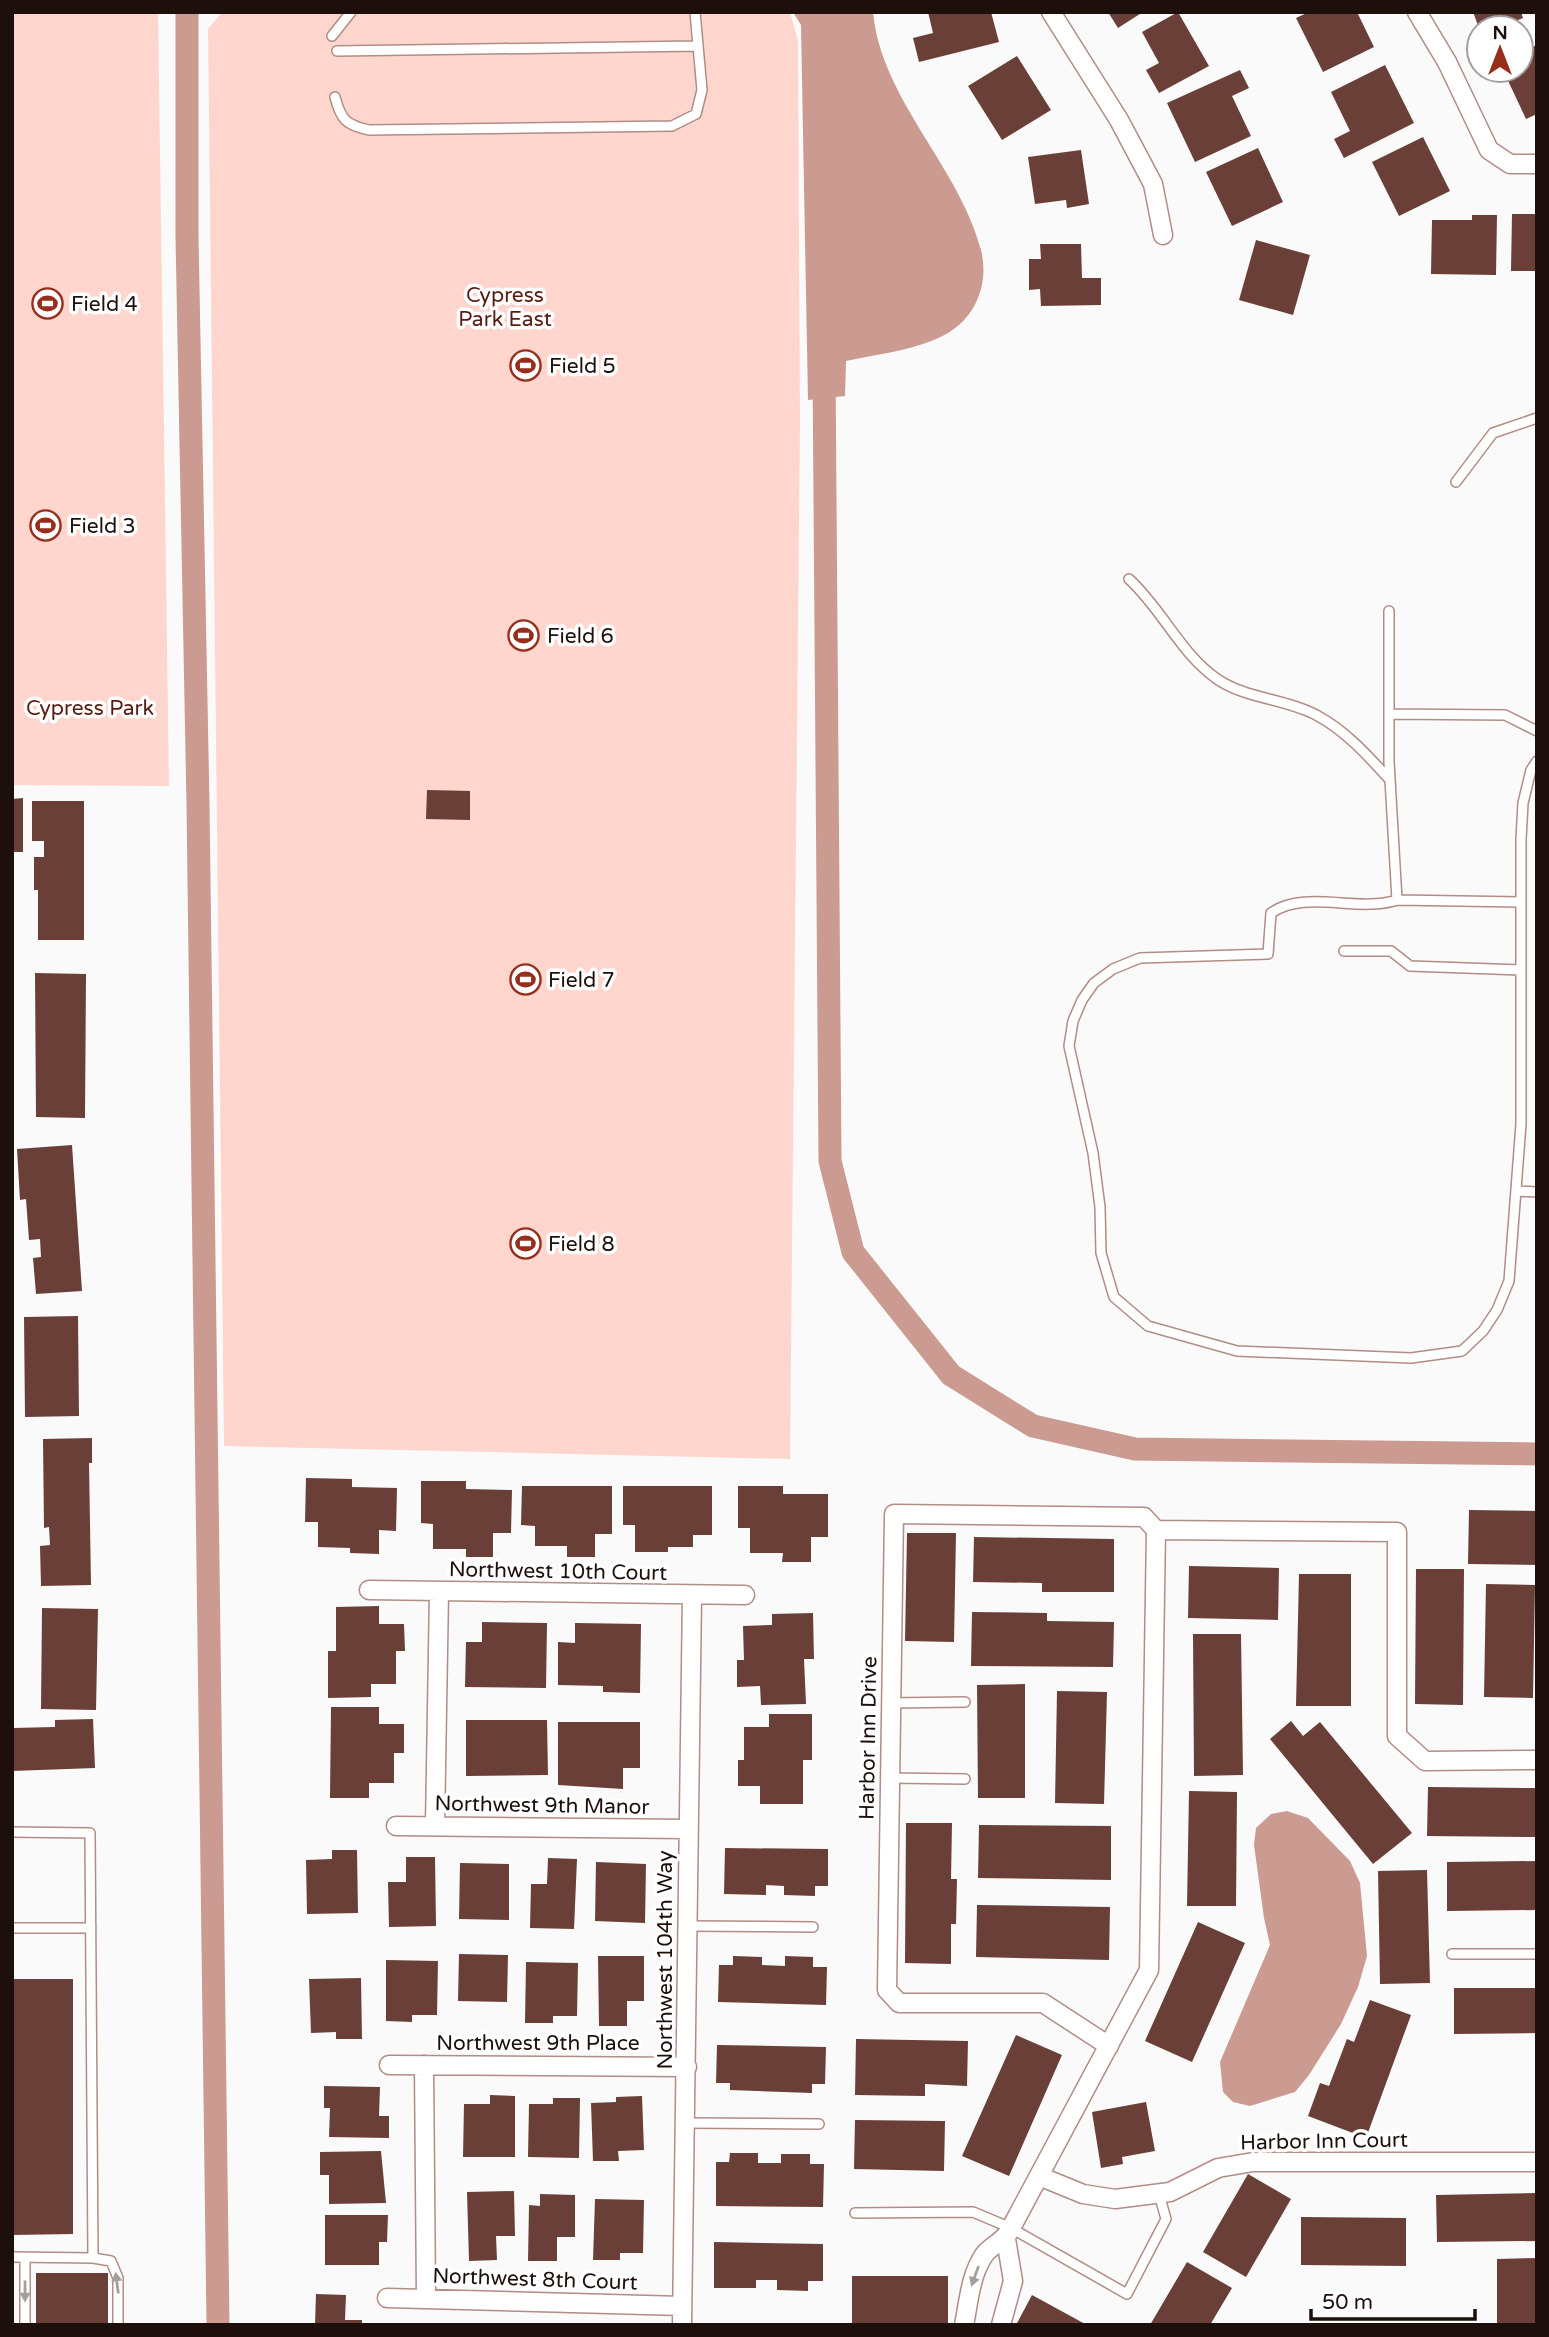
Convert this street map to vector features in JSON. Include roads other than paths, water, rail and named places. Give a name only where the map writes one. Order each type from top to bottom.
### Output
[{"type":"street","points":[[1051,12],[1119,120],[1153,184],[1163,235]]},
{"type":"street","points":[[1417,12],[1447,62],[1489,150],[1510,164],[1537,164]]},
{"type":"street","name":"Harbor Inn Drive","points":[[1109,2046],[1043,2003],[899,2003],[887,1990],[894,1514],[1144,1517],[1156,1530],[1397,1532],[1397,1736],[1425,1761],[1537,1760]]},
{"type":"street","points":[[964,2325],[973,2276],[986,2253],[1009,2234],[1149,1970],[1156,1530]]},
{"type":"street","name":"Northwest 10th Court","points":[[369,1590],[745,1595]]},
{"type":"street","points":[[435,1826],[439,1592]]},
{"type":"street","name":"Northwest 104th Way","points":[[682,2325],[692,1595]]},
{"type":"street","name":"Northwest 9th Manor","points":[[396,1826],[688,1829]]},
{"type":"street","name":"Northwest 9th Place","points":[[389,2065],[687,2067]]},
{"type":"street","points":[[425,2065],[426,2298]]},
{"type":"street","name":"Harbor Inn Court","points":[[1039,2176],[1083,2194],[1115,2199],[1170,2193],[1218,2168],[1253,2162],[1537,2162]]},
{"type":"street","points":[[1001,2325],[1013,2281],[1009,2234]]},
{"type":"street","name":"Northwest 8th Court","points":[[387,2298],[682,2306]]},
{"type":"lane","points":[[332,36],[351,12]]},
{"type":"lane","points":[[335,97],[341,118],[352,126],[369,130],[672,126],[696,114],[702,90],[695,12]]},
{"type":"lane","points":[[337,51],[698,46]]},
{"type":"lane","points":[[1456,482],[1493,433],[1537,418]]},
{"type":"lane","points":[[1129,579],[1151,600],[1195,662],[1221,682],[1318,716],[1360,748],[1390,780]]},
{"type":"lane","points":[[1389,611],[1390,780],[1397,900]]},
{"type":"lane","points":[[1390,714],[1505,715],[1537,731]]},
{"type":"lane","points":[[1521,902],[1397,900],[1381,905],[1281,906],[1271,913],[1268,954],[1140,958],[1113,969],[1094,983],[1077,1011],[1069,1046],[1093,1153],[1100,1207],[1101,1253],[1114,1297],[1148,1326],[1237,1351],[1411,1357],[1462,1351],[1483,1331],[1497,1310],[1509,1281],[1521,1124],[1523,803],[1531,770],[1537,761]]},
{"type":"lane","points":[[1344,951],[1391,951],[1410,967],[1521,971]]},
{"type":"lane","points":[[1517,1191],[1537,1192]]},
{"type":"lane","points":[[891,1703],[965,1702]]},
{"type":"lane","points":[[890,1778],[965,1779]]},
{"type":"lane","points":[[12,1832],[90,1833],[93,2258]]},
{"type":"lane","points":[[688,1926],[813,1927]]},
{"type":"lane","points":[[12,1928],[91,1928]]},
{"type":"lane","points":[[1452,1954],[1537,1954]]},
{"type":"lane","points":[[686,2123],[819,2124]]},
{"type":"lane","points":[[855,2213],[973,2212],[1009,2234],[1127,2294],[1166,2219],[1159,2194]]},
{"type":"lane","points":[[12,2257],[93,2258],[111,2261],[118,2278],[118,2325]]},
{"type":"lane","points":[[25,2258],[25,2325]]},
{"type":"waterway","points":[[187,12],[187,237],[198,804],[218,2325]]},
{"type":"waterway","points":[[824,366],[830,1161],[853,1252],[951,1375],[1033,1426],[1135,1449],[1537,1454]]},
{"type":"place","name":"Field 4","points":[[48,304]]},
{"type":"place","name":"Field 5","points":[[526,366]]},
{"type":"place","name":"Field 3","points":[[46,526]]},
{"type":"place","name":"Field 6","points":[[524,636]]},
{"type":"place","name":"Field 7","points":[[525,980]]},
{"type":"place","name":"Field 8","points":[[525,1244]]},
{"type":"park label","name":"Cypress Park East","points":[[505,307]]},
{"type":"park label","name":"Cypress Park","points":[[90,708]]}]
